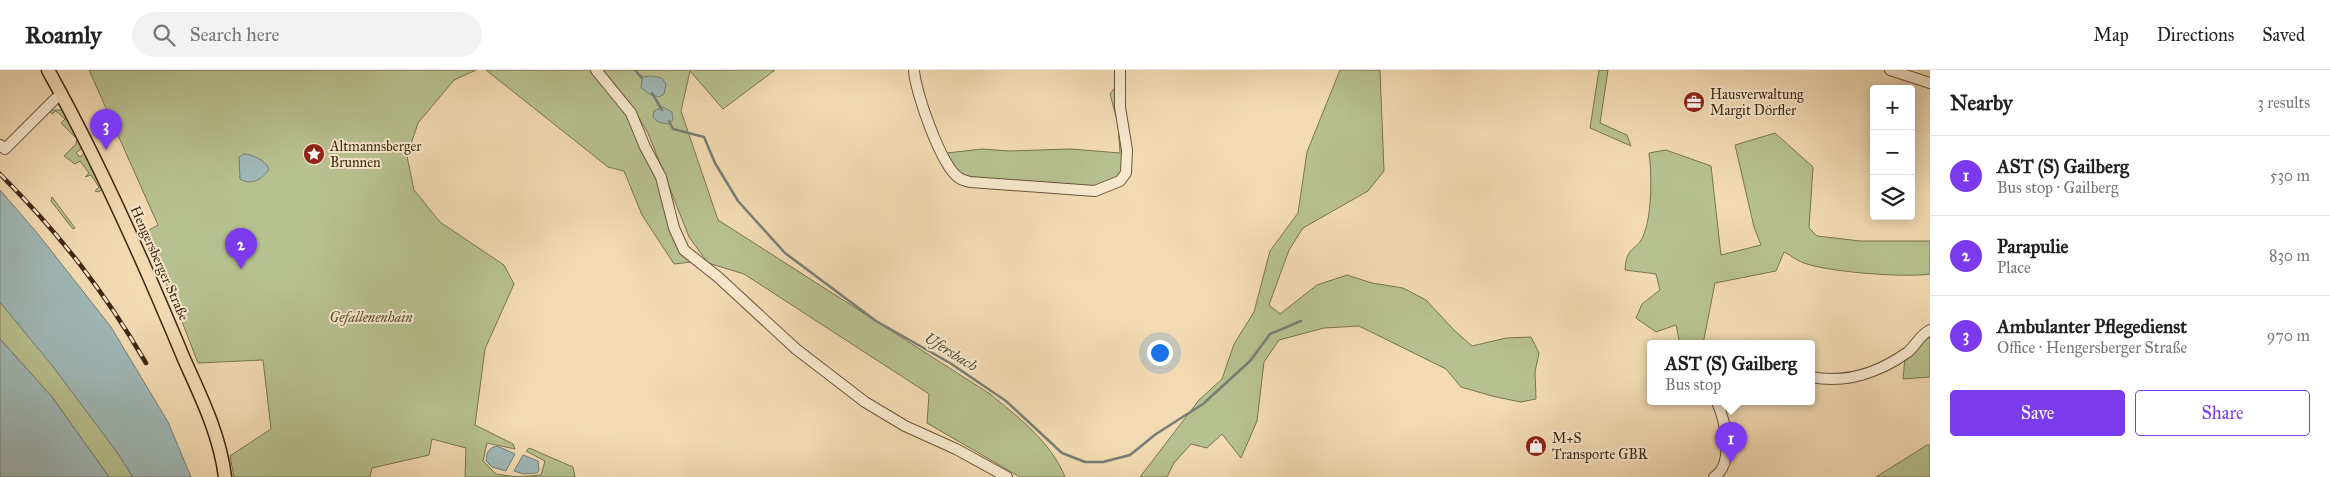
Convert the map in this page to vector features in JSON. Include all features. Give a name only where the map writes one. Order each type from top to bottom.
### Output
[{"type":"main road","name":"Hengersberger Straße","points":[[48,70],[102,172],[162,305],[214,428],[225,477]]},
{"type":"street","points":[[596,70],[630,113],[644,147],[661,177],[674,228],[684,250],[718,277],[796,349],[865,402],[905,426],[956,449],[1007,477]]},
{"type":"street","points":[[914,70],[915,88],[929,124],[947,164],[958,177],[970,182],[1095,191],[1120,181],[1126,174],[1127,150],[1120,107],[1120,70]]},
{"type":"street","points":[[1890,70],[1930,83]]},
{"type":"street","points":[[0,145],[5,149],[55,99],[62,95]]},
{"type":"street","points":[[1815,377],[1850,377],[1884,368],[1909,351],[1924,333],[1930,330]]},
{"type":"street","points":[[1714,477],[1723,467],[1727,438],[1726,425],[1718,405]]},
{"type":"green space","name":"Gefallenenhain","points":[[89,70],[476,70],[454,80],[418,123],[407,156],[414,190],[440,222],[504,265],[514,284],[485,349],[475,425],[513,444],[515,449],[487,443],[483,461],[496,474],[517,477],[465,477],[466,448],[432,439],[429,455],[372,468],[370,477],[234,477],[230,456],[271,429],[263,360],[198,363],[171,293],[142,234],[158,225]]},
{"type":"green space","points":[[486,70],[593,70],[622,106],[655,172],[680,248],[691,262],[674,264],[642,215],[624,171],[608,167]]},
{"type":"green space","points":[[603,70],[775,70],[723,109],[690,71],[681,111],[718,220],[990,394],[1033,431],[1051,452],[1065,477],[1020,477],[927,423],[929,394],[744,274],[708,263],[689,237],[648,133],[630,103]]},
{"type":"green space","points":[[1340,70],[1380,70],[1384,171],[1368,191],[1303,228],[1289,250],[1269,305],[1280,314],[1317,285],[1347,275],[1372,283],[1403,288],[1426,300],[1472,346],[1506,338],[1531,337],[1539,353],[1535,372],[1536,399],[1521,402],[1461,387],[1446,369],[1359,326],[1324,328],[1279,340],[1264,362],[1257,421],[1241,458],[1222,434],[1207,448],[1191,444],[1174,463],[1167,477],[1140,477],[1199,400],[1222,379],[1234,344],[1254,312],[1270,251],[1298,213],[1307,152]]},
{"type":"green space","points":[[1599,70],[1608,70],[1600,123],[1627,135],[1631,146],[1590,128]]},
{"type":"green space","points":[[1116,86],[1115,97],[1124,149],[1124,170],[1119,178],[1097,187],[970,177],[958,172],[947,153],[982,149],[1009,151],[1071,149],[1120,153],[1118,124],[1110,94]]},
{"type":"green space","points":[[49,110],[61,110],[65,113],[83,147],[76,153],[80,157],[86,152],[103,188],[99,192],[95,191],[99,187],[91,175],[85,177],[89,173],[80,161],[75,164],[64,156],[76,144],[77,139],[61,123],[65,119],[56,111],[52,114]]},
{"type":"green space","points":[[1775,133],[1813,167],[1809,228],[1817,236],[1860,241],[1930,241],[1930,274],[1886,275],[1830,269],[1801,262],[1784,252],[1776,271],[1715,283],[1704,340],[1679,340],[1676,325],[1656,332],[1636,318],[1642,304],[1660,290],[1656,274],[1625,270],[1630,252],[1642,239],[1647,226],[1651,194],[1649,153],[1666,150],[1711,166],[1721,255],[1761,245],[1754,227],[1735,145]]},
{"type":"green space","points":[[52,197],[75,228],[73,229],[51,201]]},
{"type":"green space","points":[[0,302],[87,409],[133,477],[109,477],[52,397],[0,339]]},
{"type":"green space","points":[[1930,334],[1930,377],[1903,379],[1905,357]]},
{"type":"green space","points":[[1927,445],[1930,445],[1930,477],[1876,477]]},
{"type":"green space","points":[[529,448],[573,467],[575,477],[517,477],[541,475],[545,461],[526,451]]},
{"type":"water","points":[[642,77],[662,78],[666,84],[664,94],[659,97],[651,95],[641,88]]},
{"type":"water","points":[[663,107],[672,112],[673,120],[668,124],[658,122],[653,117],[654,111]]},
{"type":"water","points":[[244,154],[259,158],[269,169],[263,176],[252,182],[240,179],[239,157]]},
{"type":"water","points":[[0,190],[38,234],[111,327],[168,422],[191,477],[133,477],[119,455],[54,368],[0,302]]},
{"type":"water","points":[[0,339],[52,397],[109,477],[0,477]]},
{"type":"water","points":[[497,446],[515,454],[506,471],[492,467],[486,461],[488,451]]},
{"type":"water","points":[[523,455],[538,461],[539,470],[537,473],[524,474],[514,471]]},
{"type":"waterway","name":"Ufersbach","points":[[635,70],[642,78]]},
{"type":"waterway","name":"Ufersbach","points":[[652,93],[662,110]]},
{"type":"waterway","name":"Ufersbach","points":[[669,121],[673,129],[704,137],[715,163],[738,201],[785,253],[876,321],[950,363],[1006,401],[1062,453],[1085,462],[1103,462],[1130,455],[1156,434],[1203,404],[1250,361],[1270,334],[1301,321]]},
{"type":"railway","points":[[0,174],[42,218],[97,287],[146,363]]},
{"type":"place","name":"Hausverwaltung Margit Dörfler","points":[[1694,102]]},
{"type":"place","name":"Ambulanter Pflegedienst","points":[[106,150]]},
{"type":"place","name":"Altmannsberger Brunnen","points":[[314,154]]},
{"type":"place","name":"Parapulie","points":[[241,269]]},
{"type":"place","name":"M+S Transporte GBR","points":[[1536,446]]},
{"type":"place","name":"AST (S) Gailberg","points":[[1731,463]]}]
